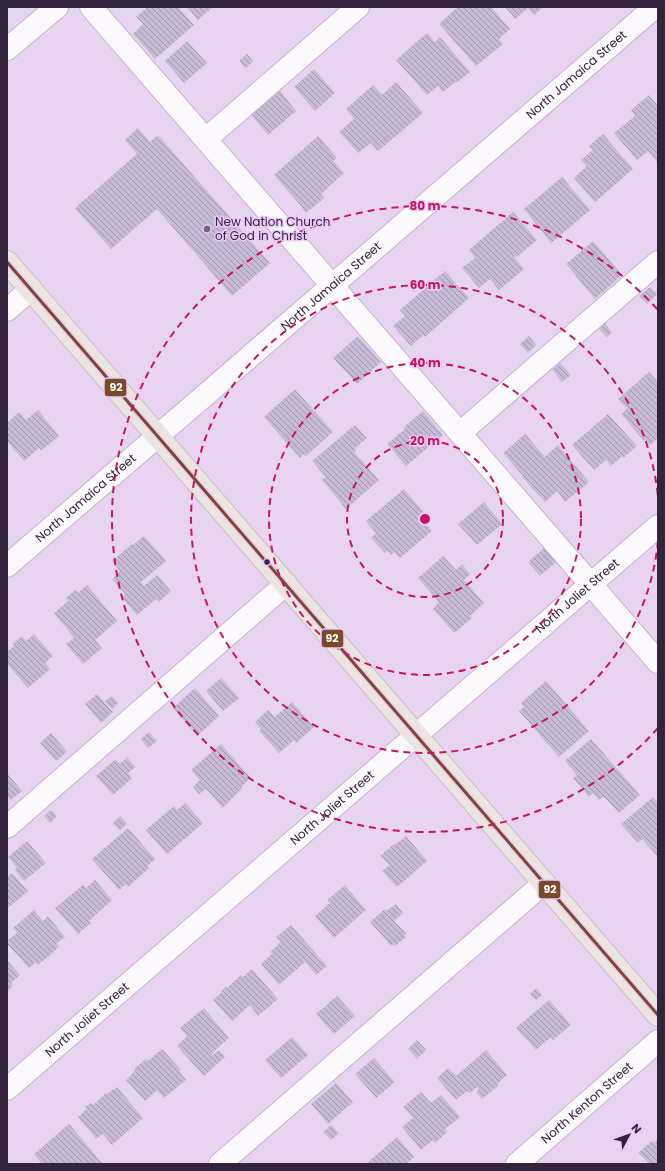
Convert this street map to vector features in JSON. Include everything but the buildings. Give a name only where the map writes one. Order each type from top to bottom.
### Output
[{"type":"main road","points":[[7,262],[658,1015]]},
{"type":"street","points":[[7,49],[57,7]]},
{"type":"street","points":[[91,7],[658,662]]},
{"type":"street","points":[[206,140],[358,7]]},
{"type":"street","name":"North Jamaica Street","points":[[7,566],[655,7]]},
{"type":"street","points":[[460,433],[658,262]]},
{"type":"street","points":[[7,310],[31,289]]},
{"type":"street","name":"North Joliet Street","points":[[7,1089],[658,526]]},
{"type":"street","points":[[7,827],[286,584]]},
{"type":"street","points":[[220,1164],[544,883]]},
{"type":"street","name":"North Kenton Street","points":[[516,1164],[658,1041]]},
{"type":"transit line","name":"92","points":[[7,262],[658,1015]]},
{"type":"place","name":"New Nation Church of God in Christ","points":[[207,229]]}]
